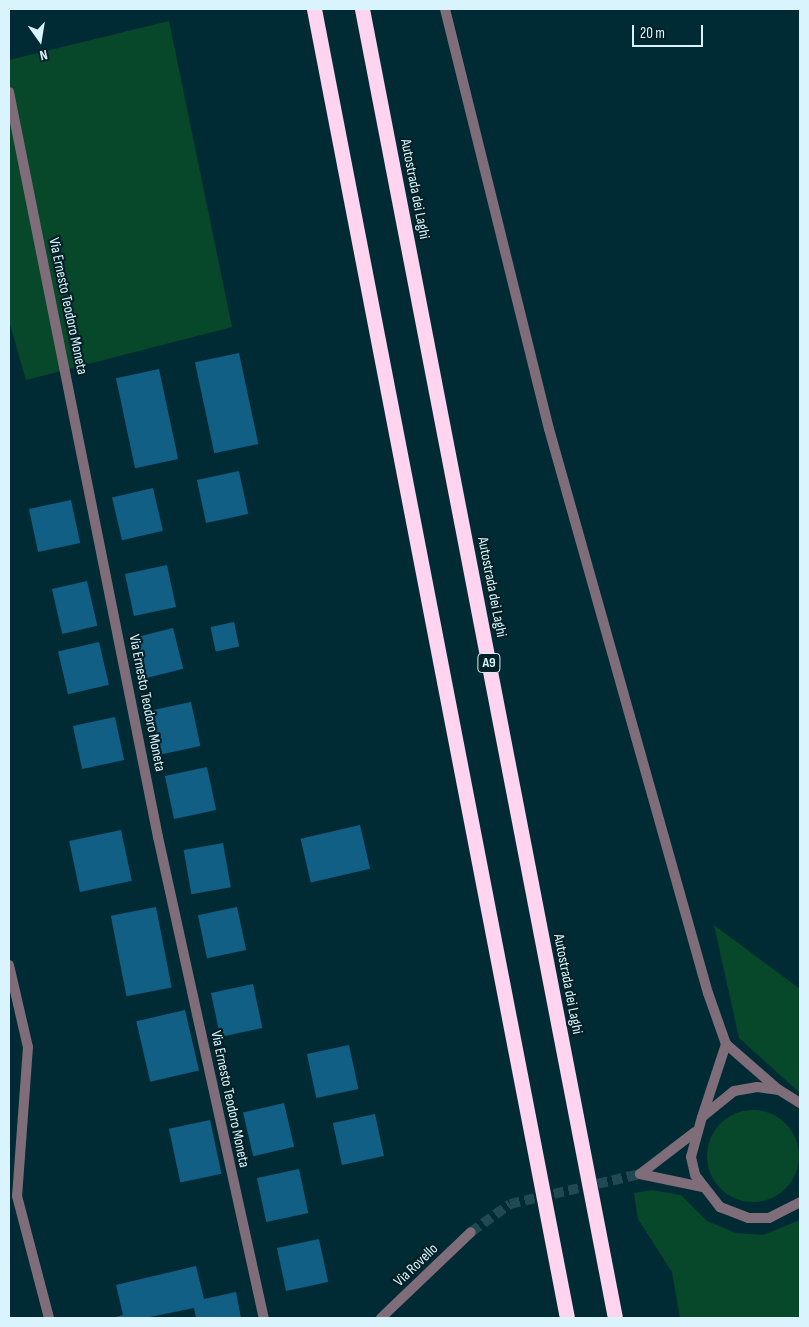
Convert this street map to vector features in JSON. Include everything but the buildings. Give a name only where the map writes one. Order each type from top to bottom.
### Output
[{"type":"highway","points":[[314,9],[567,1318]]},
{"type":"highway","name":"Autostrada dei Laghi","points":[[362,9],[615,1318]]},
{"type":"street","points":[[445,9],[548,429],[726,1044],[779,1090],[800,1103]]},
{"type":"street","name":"Via Ernesto Teodoro Moneta","points":[[9,92],[158,837],[264,1318]]},
{"type":"street","points":[[9,965],[28,1047],[17,1196],[49,1318]]},
{"type":"street","points":[[726,1044],[702,1117],[695,1132],[691,1158],[702,1187],[720,1207],[748,1218],[768,1218],[800,1202]]},
{"type":"street","points":[[702,1117],[734,1091],[757,1087],[779,1090]]},
{"type":"street","points":[[695,1132],[640,1174],[702,1187]]},
{"type":"street","name":"Via Rovello","points":[[381,1318],[471,1232]]},
{"type":"green space","points":[[169,21],[232,327],[26,380],[9,321],[9,60]]},
{"type":"green space","points":[[714,925],[800,989],[800,1093],[739,1038]]},
{"type":"green space","points":[[753,1110],[771,1114],[785,1124],[795,1138],[799,1156],[795,1174],[785,1188],[771,1198],[753,1202],[735,1198],[721,1188],[711,1174],[707,1156],[711,1138],[721,1124],[735,1114]]},
{"type":"green space","points":[[652,1190],[681,1195],[707,1221],[736,1233],[763,1235],[800,1220],[800,1318],[680,1318],[672,1272],[638,1219],[634,1193]]},
{"type":"tunnel","points":[[471,1232],[510,1204],[640,1174]]}]
